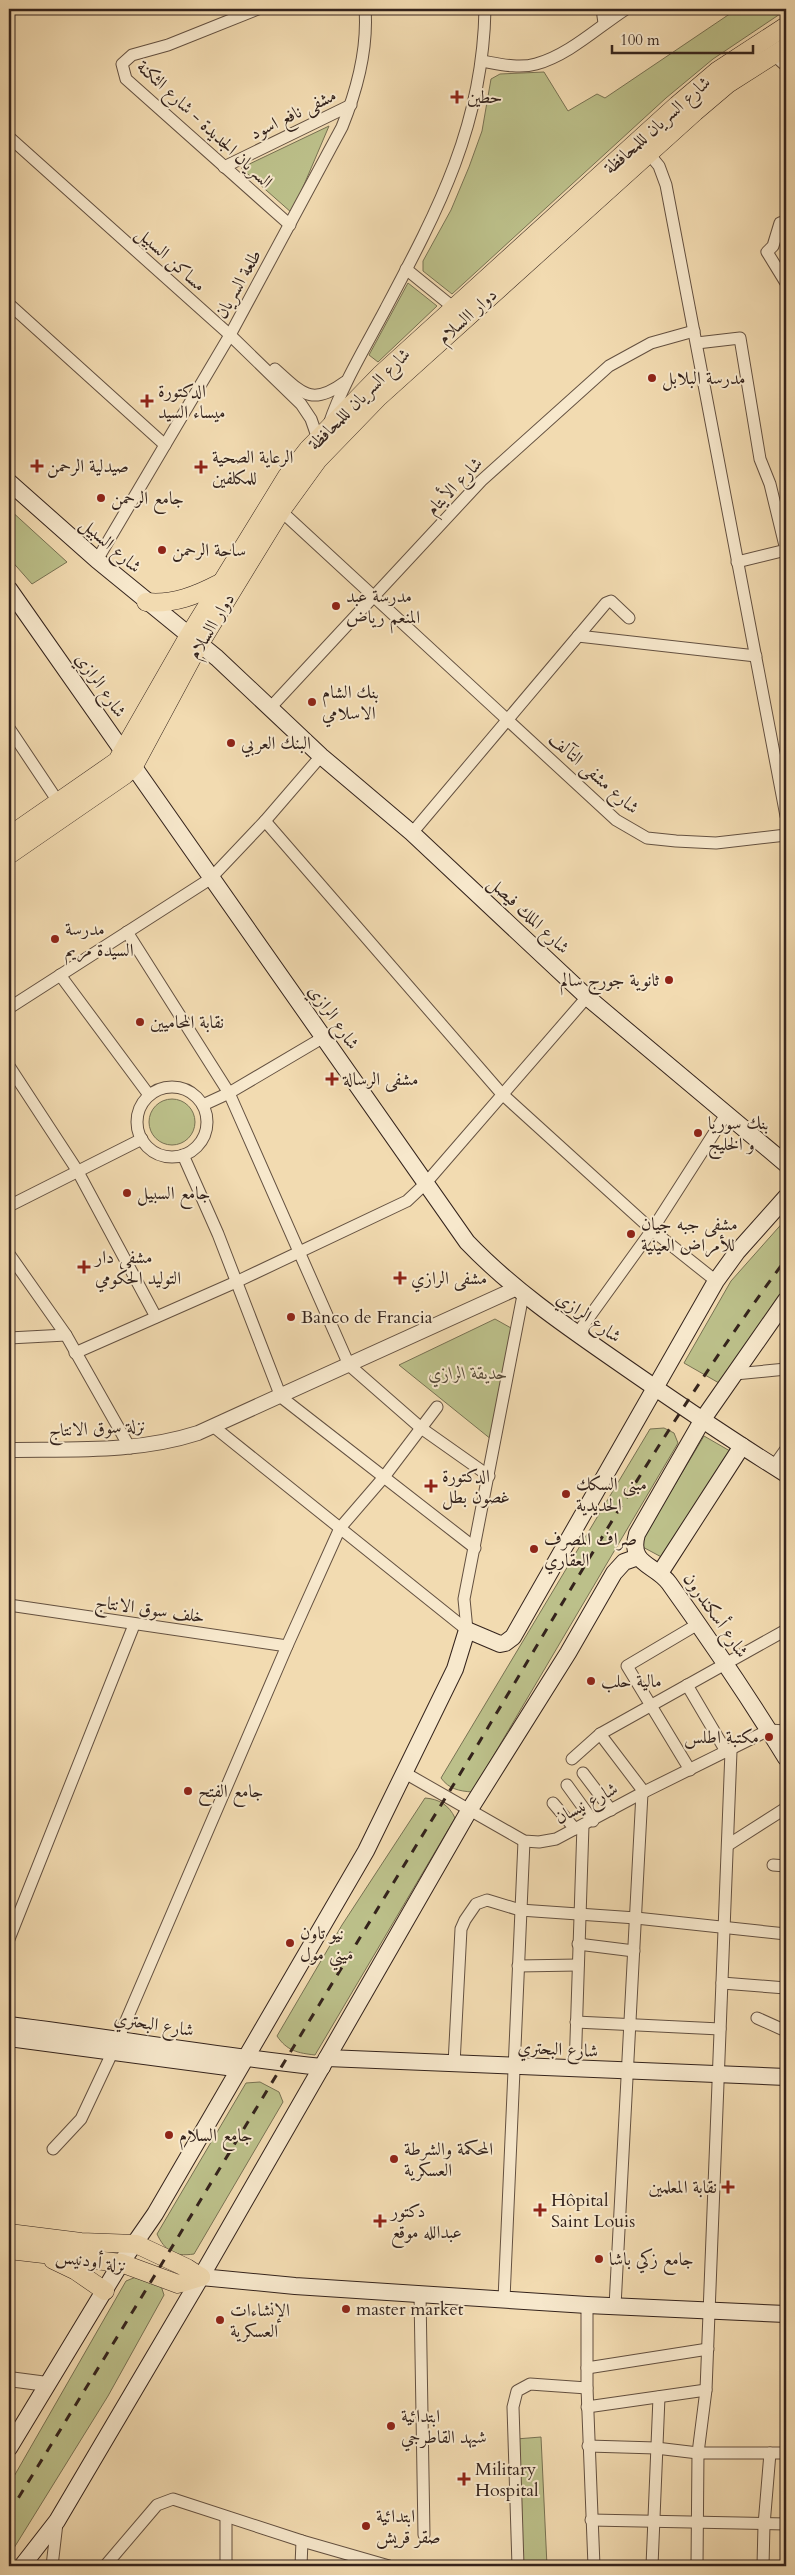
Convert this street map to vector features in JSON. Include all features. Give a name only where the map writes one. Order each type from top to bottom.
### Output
[{"type":"main road","name":"شارع السريان لللمحافظة","points":[[9,836],[117,761],[193,641],[221,583],[287,476],[323,434],[380,375],[710,77],[786,26]]},
{"type":"main road","name":"دوار االسلام","points":[[9,855],[126,775],[134,766],[193,641],[280,511],[318,460],[379,397],[728,84],[782,56]]},
{"type":"main road","name":"شارع السبيل","points":[[9,482],[193,641]]},
{"type":"main road","points":[[146,602],[158,603],[184,599],[221,583]]},
{"type":"main road","name":"شارع الرازي","points":[[9,589],[467,1242],[519,1292],[655,1388],[780,1470]]},
{"type":"main road","name":"شارع الملك فيصل","points":[[193,641],[217,658],[321,756],[412,833],[587,997],[785,1160]]},
{"type":"main road","points":[[9,2448],[121,2263],[136,2244],[366,1850],[455,1669],[468,1630],[500,1644],[513,1637],[716,1281],[737,1252],[786,1197]]},
{"type":"main road","points":[[660,1573],[647,1566],[638,1557],[635,1543],[637,1534],[703,1419],[786,1300]]},
{"type":"main road","name":"شارع أسكندرون","points":[[742,1446],[660,1573],[726,1665],[786,1758]]},
{"type":"main road","points":[[22,2566],[57,2521],[470,1809],[568,1654],[614,1573],[624,1562],[638,1557]]},
{"type":"main road","name":"شارع البحتري","points":[[9,2025],[116,2045],[241,2063],[322,2067],[454,2064],[786,2077]]},
{"type":"main road","points":[[9,2038],[116,2045]]},
{"type":"main road","points":[[9,2233],[81,2242],[136,2244],[187,2268],[200,2277],[295,2286],[587,2305],[786,2314]]},
{"type":"main road","name":"نزلة أودنيس","points":[[9,2250],[121,2263],[178,2284],[200,2277]]},
{"type":"main road","points":[[39,2254],[76,2271],[105,2291]]},
{"type":"street","name":"السريان الجديدة - شارع الثكنة","points":[[258,9],[177,42],[132,55],[122,64],[126,79],[290,225]]},
{"type":"street","name":"طلعة السريان","points":[[97,560],[230,335],[342,127],[351,105],[361,66],[365,9]]},
{"type":"street","points":[[323,434],[348,379],[406,269],[456,165],[477,93],[482,61],[485,9]]},
{"type":"street","points":[[602,9],[604,23]]},
{"type":"street","points":[[482,61],[505,66],[535,64],[560,54],[626,9]]},
{"type":"street","name":"مشفى نافع اسود","points":[[224,167],[351,105]]},
{"type":"street","name":"مساكن السبيل","points":[[9,137],[230,335],[301,404],[323,434]]},
{"type":"street","points":[[650,155],[664,178],[697,343],[737,562],[783,781],[786,816]]},
{"type":"street","points":[[786,221],[780,223],[773,246],[767,252],[786,283]]},
{"type":"street","points":[[406,269],[454,308]]},
{"type":"street","points":[[9,304],[165,444]]},
{"type":"street","name":"شارع الأيتام","points":[[270,708],[481,481],[608,366],[651,343],[694,331]]},
{"type":"street","points":[[230,335],[242,341],[301,392],[311,396],[328,394],[348,379]]},
{"type":"street","points":[[697,343],[740,338],[760,459],[770,484],[786,550],[737,562]]},
{"type":"street","name":"شارع مشفى التآلف","points":[[280,511],[616,820],[647,838],[716,843],[786,835]]},
{"type":"street","points":[[412,833],[506,719],[606,603],[611,601],[629,618]]},
{"type":"street","points":[[578,636],[756,656]]},
{"type":"street","points":[[9,728],[59,803]]},
{"type":"street","points":[[9,1008],[210,878],[265,821],[321,756]]},
{"type":"street","points":[[265,821],[501,1093],[652,1230],[716,1281]]},
{"type":"street","points":[[127,932],[229,1093],[349,1365],[421,1428],[489,1476]]},
{"type":"street","points":[[60,975],[149,1095]]},
{"type":"street","points":[[75,1353],[236,1282],[407,1201],[426,1184],[501,1093],[587,997]]},
{"type":"street","points":[[203,1105],[229,1093],[324,1037]]},
{"type":"street","points":[[9,1066],[77,1170],[156,1317]]},
{"type":"street","points":[[175,1087],[191,1093],[203,1105],[207,1118],[206,1130],[198,1145],[183,1155],[161,1155],[150,1149],[142,1139],[138,1127],[138,1114],[149,1095],[163,1088],[175,1087]]},
{"type":"street","points":[[577,1334],[652,1230],[727,1113]]},
{"type":"street","points":[[9,1206],[77,1170],[142,1139]]},
{"type":"street","points":[[183,1155],[281,1397],[475,1548]]},
{"type":"street","points":[[9,1254],[66,1335],[130,1448]]},
{"type":"street","points":[[468,1630],[464,1599],[489,1476],[519,1292]]},
{"type":"street","name":"نزلة سوق الانتاج","points":[[9,1450],[130,1448],[181,1439],[214,1428],[349,1365],[519,1292]]},
{"type":"street","points":[[9,1338],[66,1335]]},
{"type":"street","points":[[735,1374],[786,1369]]},
{"type":"street","points":[[52,2149],[80,2119],[116,2045],[286,1646],[340,1528],[384,1477],[437,1406]]},
{"type":"street","points":[[214,1428],[468,1630]]},
{"type":"street","points":[[780,1470],[786,1449]]},
{"type":"street","name":"خلف سوق الانتاج","points":[[9,1605],[286,1646]]},
{"type":"street","points":[[690,1770],[627,1666],[698,1624]]},
{"type":"street","points":[[9,1939],[134,1625]]},
{"type":"street","points":[[572,1758],[600,1734],[651,1703],[726,1665],[786,1630]]},
{"type":"street","points":[[688,1685],[729,1752],[728,1845],[710,2312],[706,2390],[698,2454],[697,2566]]},
{"type":"street","points":[[769,1730],[786,1731]]},
{"type":"street","name":"شارع نيسان","points":[[524,1841],[539,1842],[556,1839],[643,1792],[729,1752],[769,1730]]},
{"type":"street","points":[[600,1734],[643,1792],[614,2306]]},
{"type":"street","points":[[405,1773],[524,1841],[504,2299]]},
{"type":"street","points":[[583,1773],[611,1810]]},
{"type":"street","points":[[567,1785],[584,1825],[579,1915],[575,2070]]},
{"type":"street","points":[[553,1803],[584,1825]]},
{"type":"street","points":[[728,1845],[786,1808]]},
{"type":"street","points":[[773,1866],[786,1866]]},
{"type":"street","points":[[454,2064],[462,1924],[476,1904],[481,1901],[487,1900],[520,1910],[636,1918],[786,1934]]},
{"type":"street","points":[[578,1944],[634,1951]]},
{"type":"street","points":[[518,1966],[578,1965]]},
{"type":"street","points":[[722,1983],[786,1988]]},
{"type":"street","points":[[757,2018],[786,2031]]},
{"type":"street","points":[[576,2022],[630,2023],[720,2029]]},
{"type":"street","points":[[420,2294],[424,2535]]},
{"type":"street","points":[[587,2305],[588,2446],[594,2566]]},
{"type":"street","points":[[587,2368],[708,2349]]},
{"type":"street","points":[[9,2379],[47,2384]]},
{"type":"street","points":[[518,2566],[513,2408],[516,2391],[530,2384],[587,2388]]},
{"type":"street","points":[[587,2407],[706,2390]]},
{"type":"street","points":[[652,2566],[659,2397]]},
{"type":"street","points":[[588,2446],[656,2448],[698,2454],[786,2453]]},
{"type":"street","points":[[763,2566],[764,2525],[770,2453]]},
{"type":"street","points":[[105,2566],[157,2505],[165,2500],[178,2499],[226,2517],[389,2566]]},
{"type":"street","points":[[226,2517],[226,2566]]},
{"type":"street","points":[[591,2520],[786,2524]]},
{"type":"street","points":[[52,2566],[57,2521]]},
{"type":"street","points":[[301,2566],[302,2541]]},
{"type":"green space","points":[[737,9],[786,10],[713,59],[666,98],[452,294],[423,271],[423,261],[451,210],[482,131],[491,79],[500,74],[544,72],[568,111],[597,94],[605,98]]},
{"type":"green space","points":[[329,126],[292,213],[241,168]]},
{"type":"green space","points":[[408,283],[437,306],[378,362],[369,355]]},
{"type":"green space","points":[[9,509],[67,562],[32,584],[9,558]]},
{"type":"green space","points":[[167,1099],[177,1099],[189,1105],[194,1113],[194,1131],[189,1139],[181,1144],[167,1145],[159,1142],[152,1135],[149,1127],[149,1117],[152,1109],[159,1102]]},
{"type":"green space","points":[[786,1219],[786,1288],[719,1383],[684,1363],[731,1281]]},
{"type":"green space","name":"حديقة الرازي","points":[[495,1319],[511,1328],[497,1444],[399,1365]]},
{"type":"green space","points":[[664,1428],[674,1433],[678,1443],[472,1792],[451,1787],[441,1778],[650,1429]]},
{"type":"green space","points":[[704,1436],[730,1451],[667,1560],[639,1545]]},
{"type":"green space","points":[[425,1798],[443,1804],[455,1818],[315,2055],[298,2052],[289,2048],[277,2036],[342,1925]]},
{"type":"green space","points":[[260,2082],[279,2092],[283,2102],[194,2254],[181,2255],[171,2252],[163,2245],[157,2234],[246,2083]]},
{"type":"green space","points":[[136,2277],[161,2286],[164,2295],[108,2396],[9,2556],[9,2485],[126,2281]]},
{"type":"green space","points":[[541,2437],[547,2566],[522,2566],[516,2439]]},
{"type":"railway","points":[[9,2513],[656,1450],[698,1385],[786,1259]]},
{"type":"place","name":"حطين","points":[[457,97]]},
{"type":"place","name":"مدرسة البلابل","points":[[652,378]]},
{"type":"place","name":"الدكتورة ميساء السيد","points":[[147,401]]},
{"type":"place","name":"صيدلية الرحمن","points":[[37,466]]},
{"type":"place","name":"الرعاية الصحية للمكلفين","points":[[201,467]]},
{"type":"place","name":"جامع الرحمن","points":[[101,498]]},
{"type":"place","name":"ساحة الرحمن","points":[[162,550]]},
{"type":"place","name":"مدرسة عبد المنعم رياض","points":[[336,606]]},
{"type":"place","name":"بنك الشام الاسلامي","points":[[312,702]]},
{"type":"place","name":"البنك العربي","points":[[231,743]]},
{"type":"place","name":"مدرسة السيدة مريم","points":[[55,939]]},
{"type":"place","name":"ثانوية جورج سالم","points":[[669,980]]},
{"type":"place","name":"نقابة المحاميين","points":[[140,1022]]},
{"type":"place","name":"مشفى الرسالة","points":[[332,1079]]},
{"type":"place","name":"بنك سوريا و الخليج","points":[[698,1133]]},
{"type":"place","name":"جامع السبيل","points":[[127,1193]]},
{"type":"place","name":"مشفى جبه جيان للأمراض العينية","points":[[631,1234]]},
{"type":"place","name":"مشفى دار التوليد الحكومي","points":[[84,1267]]},
{"type":"place","name":"مشفى الرازي","points":[[400,1278]]},
{"type":"place","name":"Banco de Francia","points":[[291,1317]]},
{"type":"place","name":"الدكتورة غصون بطل","points":[[431,1486]]},
{"type":"place","name":"مبنى السكك الحديدية","points":[[566,1494]]},
{"type":"place","name":"صراف المصرف العقاري","points":[[534,1549]]},
{"type":"place","name":"مالية حلب","points":[[591,1681]]},
{"type":"place","name":"مكتبة اطلس","points":[[769,1737]]},
{"type":"place","name":"جامع الفتح","points":[[188,1791]]},
{"type":"place","name":"نيو تاون ميني مول","points":[[290,1943]]},
{"type":"place","name":"جامع السلام","points":[[169,2135]]},
{"type":"place","name":"المحكمة والشرطة العسكرية","points":[[394,2159]]},
{"type":"place","name":"نقابة المعلمين","points":[[728,2187]]},
{"type":"place","name":"Hôpital Saint Louis","points":[[540,2210]]},
{"type":"place","name":"دكتور عبدالله موقع","points":[[380,2221]]},
{"type":"place","name":"جامع زكي باشا","points":[[599,2259]]},
{"type":"place","name":"master market","points":[[346,2309]]},
{"type":"place","name":"الإنشاءات العسكرية","points":[[220,2320]]},
{"type":"place","name":"ابتدائية شيهد القاطرجي","points":[[391,2426]]},
{"type":"place","name":"Military Hospital","points":[[464,2479]]},
{"type":"place","name":"ابتدائية صقر قريش","points":[[366,2526]]}]
